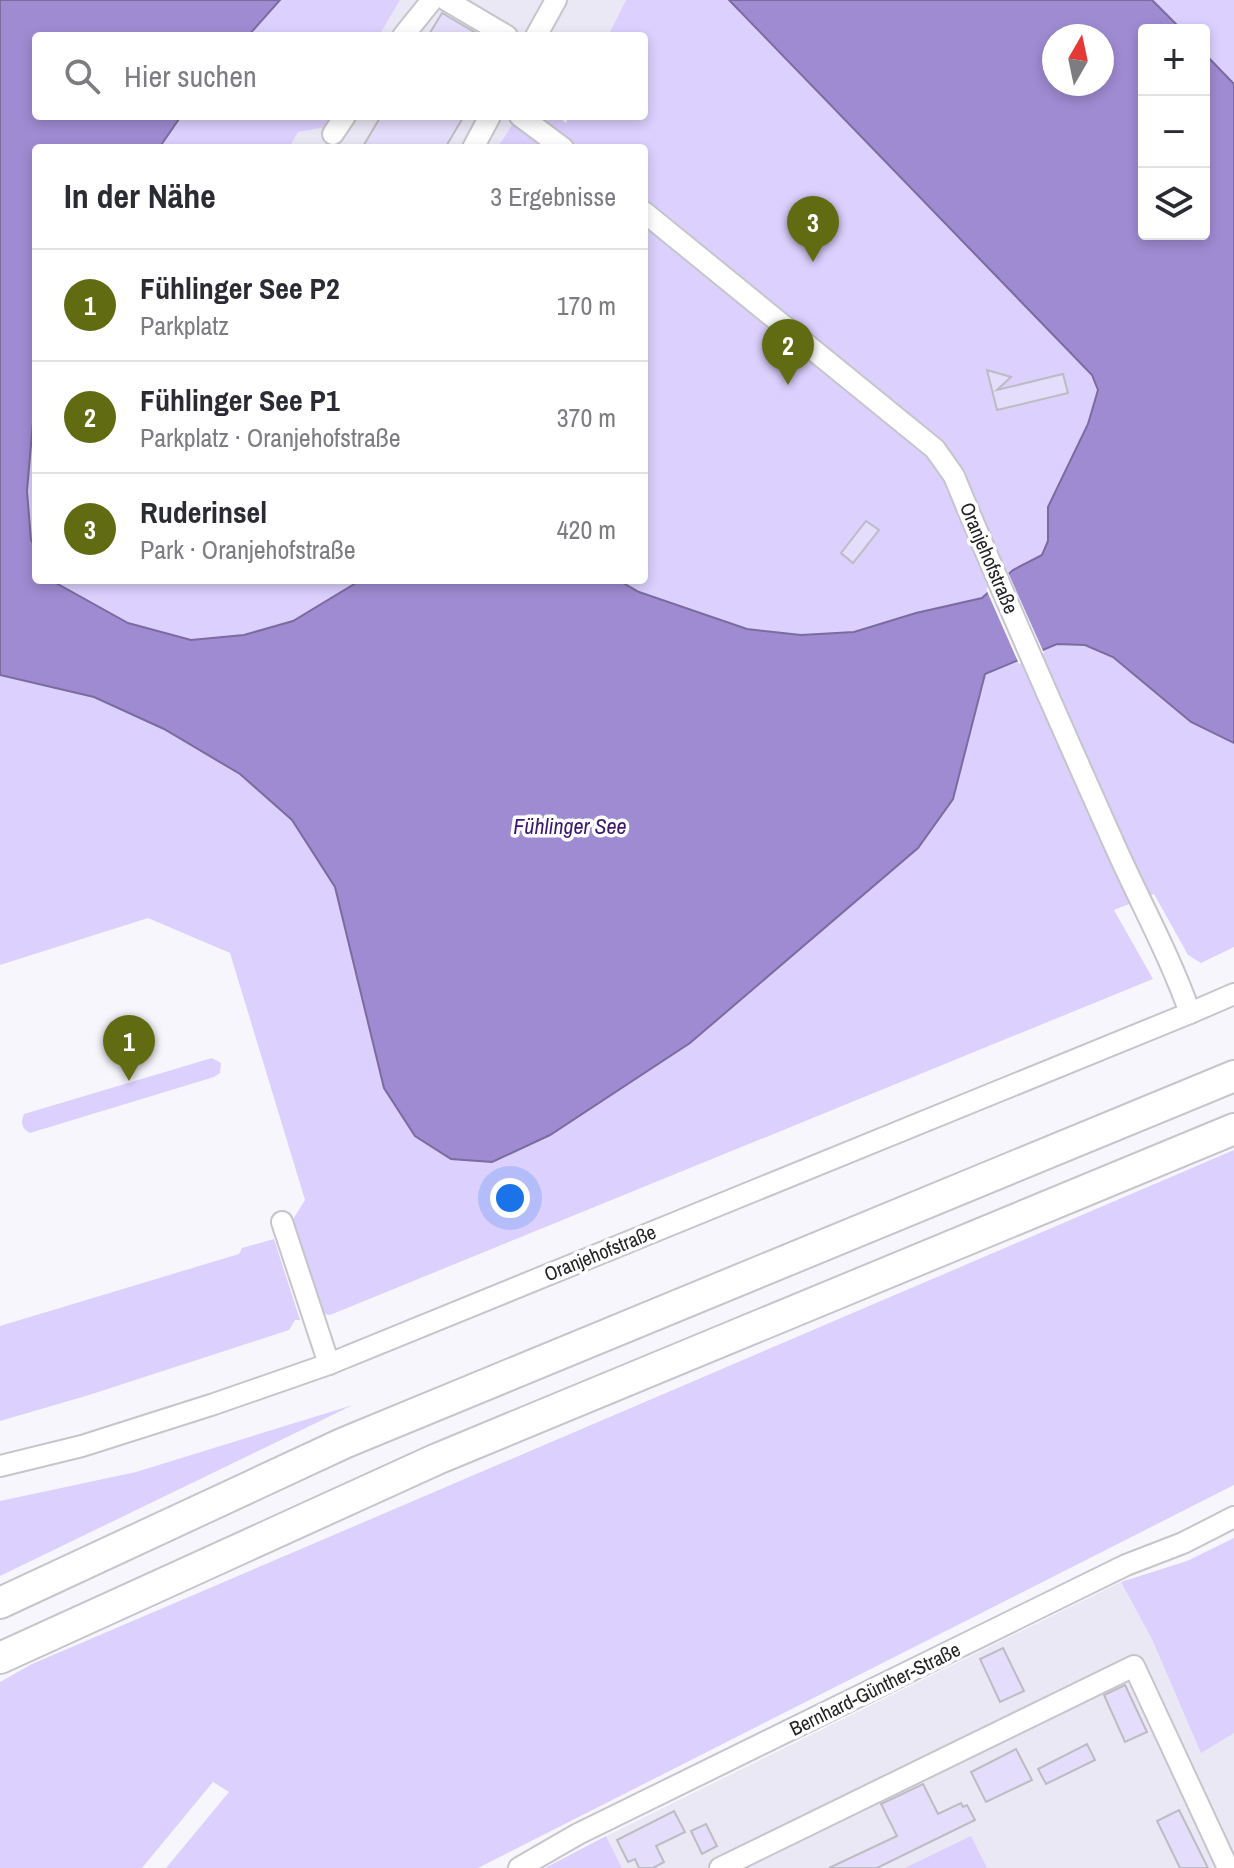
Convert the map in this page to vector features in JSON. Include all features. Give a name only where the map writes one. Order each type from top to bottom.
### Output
[{"type":"highway","points":[[0,1603],[344,1443],[1234,1076]]},
{"type":"highway","points":[[0,1658],[437,1459],[1234,1129]]},
{"type":"street","points":[[406,32],[432,0]]},
{"type":"street","points":[[538,32],[556,0]]},
{"type":"street","points":[[452,1],[501,32]]},
{"type":"street","points":[[333,134],[342,120]]},
{"type":"street","points":[[475,144],[488,120]]},
{"type":"street","points":[[525,120],[558,144]]},
{"type":"street","name":"Oranjehofstraße","points":[[648,215],[935,449],[954,476],[1044,686],[1179,982],[1190,1013]]},
{"type":"street","name":"Oranjehofstraße","points":[[0,1466],[82,1446],[329,1364],[1234,994]]},
{"type":"street","points":[[282,1222],[329,1364]]},
{"type":"street","name":"Bernhard-Günther-Straße","points":[[519,1868],[578,1834],[1126,1565],[1183,1543],[1234,1517]]},
{"type":"street","points":[[720,1868],[1134,1666],[1228,1868]]},
{"type":"shaded area","points":[[280,0],[400,0],[381,32],[252,32]]},
{"type":"shaded area","points":[[400,0],[626,0],[610,32],[381,32]]},
{"type":"shaded area","points":[[626,0],[729,0],[1092,375],[1098,390],[1088,424],[1048,507],[1048,541],[1042,555],[1013,570],[982,598],[916,613],[854,632],[801,635],[747,629],[639,592],[625,584],[648,584],[648,144],[500,144],[515,120],[562,120],[566,123],[567,120],[648,120],[648,32],[610,32]]},
{"type":"shaded area","points":[[1152,0],[1234,0],[1234,84],[1210,59],[1210,24],[1176,24]]},
{"type":"shaded area","points":[[178,120],[330,120],[326,127],[298,132],[291,144],[162,144]]},
{"type":"shaded area","points":[[330,120],[515,120],[500,144],[291,144],[298,132],[326,127]]},
{"type":"shaded area","points":[[32,426],[32,537],[27,493]]},
{"type":"shaded area","points":[[58,584],[354,584],[293,621],[244,635],[191,640],[128,623]]},
{"type":"shaded area","points":[[1057,644],[1085,645],[1113,657],[1191,722],[1234,743],[1234,947],[1201,963],[1188,955],[1154,894],[1114,910],[1153,979],[330,1315],[319,1307],[292,1221],[305,1200],[230,953],[148,918],[0,965],[0,675],[94,697],[164,729],[240,774],[292,820],[335,887],[384,1088],[451,1159],[492,1162],[550,1135],[689,1043],[918,848],[953,799],[985,675]]},
{"type":"shaded area","points":[[212,1058],[221,1063],[220,1073],[214,1077],[30,1133],[22,1125],[24,1114]]},
{"type":"shaded area","points":[[1234,1150],[1234,1485],[478,1868],[166,1868],[229,1792],[213,1782],[142,1868],[0,1868],[0,1682],[32,1664]]},
{"type":"shaded area","points":[[274,1239],[300,1320],[295,1320],[289,1330],[0,1421],[0,1326],[239,1254],[242,1248]]},
{"type":"shaded area","points":[[353,1405],[0,1576],[0,1501],[136,1472]]},
{"type":"shaded area","points":[[1234,1538],[1234,1733],[1201,1753],[1152,1639],[1121,1582],[1187,1561]]},
{"type":"shaded area","points":[[1121,1582],[1153,1638],[1234,1598],[1234,1868],[622,1868],[606,1836]]},
{"type":"shaded area","points":[[606,1836],[622,1868],[545,1868]]},
{"type":"shaded area","points":[[971,1836],[987,1868],[905,1868]]},
{"type":"water","name":"Fühlinger See","points":[[0,0],[280,0],[252,32],[32,32],[32,120],[178,120],[162,144],[32,144],[32,433],[27,491],[32,584],[58,584],[128,623],[191,640],[244,635],[293,621],[354,584],[625,584],[639,592],[747,629],[801,635],[854,632],[916,613],[982,598],[1013,570],[1042,555],[1048,541],[1048,507],[1088,424],[1098,390],[1092,375],[729,0],[1152,0],[1176,24],[1138,24],[1138,240],[1210,240],[1210,59],[1234,84],[1234,743],[1191,722],[1113,657],[1085,645],[1057,644],[985,674],[953,799],[918,848],[690,1043],[550,1135],[492,1162],[451,1159],[415,1136],[384,1088],[335,887],[292,820],[240,774],[164,729],[94,697],[0,675]]},
{"type":"pier","points":[[1007,570],[1044,653],[1019,664],[986,589]]},
{"type":"building","points":[[442,13],[474,32],[430,32]]},
{"type":"building","points":[[379,120],[462,120],[447,144],[364,144]]},
{"type":"building","points":[[987,370],[1011,377],[997,390],[1063,374],[1068,393],[997,410]]},
{"type":"building","points":[[866,521],[879,530],[853,563],[841,553]]},
{"type":"building","points":[[1003,1648],[1024,1691],[1000,1702],[980,1659]]},
{"type":"building","points":[[1125,1685],[1147,1732],[1125,1742],[1104,1695]]},
{"type":"building","points":[[1087,1744],[1095,1760],[1046,1784],[1038,1769]]},
{"type":"building","points":[[1016,1749],[1032,1780],[986,1802],[971,1772]]},
{"type":"building","points":[[923,1784],[938,1814],[961,1803],[963,1807],[967,1805],[975,1820],[877,1868],[829,1868],[897,1836],[881,1804]]},
{"type":"building","points":[[1179,1810],[1208,1868],[1180,1868],[1157,1821]]},
{"type":"building","points":[[674,1811],[685,1832],[656,1846],[664,1862],[653,1868],[639,1868],[635,1859],[628,1862],[617,1840]]},
{"type":"building","points":[[706,1824],[717,1846],[702,1854],[691,1831]]},
{"type":"place","name":"Ruderinsel","points":[[813,262]]},
{"type":"place","name":"Fühlinger See P1","points":[[788,385]]},
{"type":"place","name":"Fühlinger See P2","points":[[129,1081]]}]
